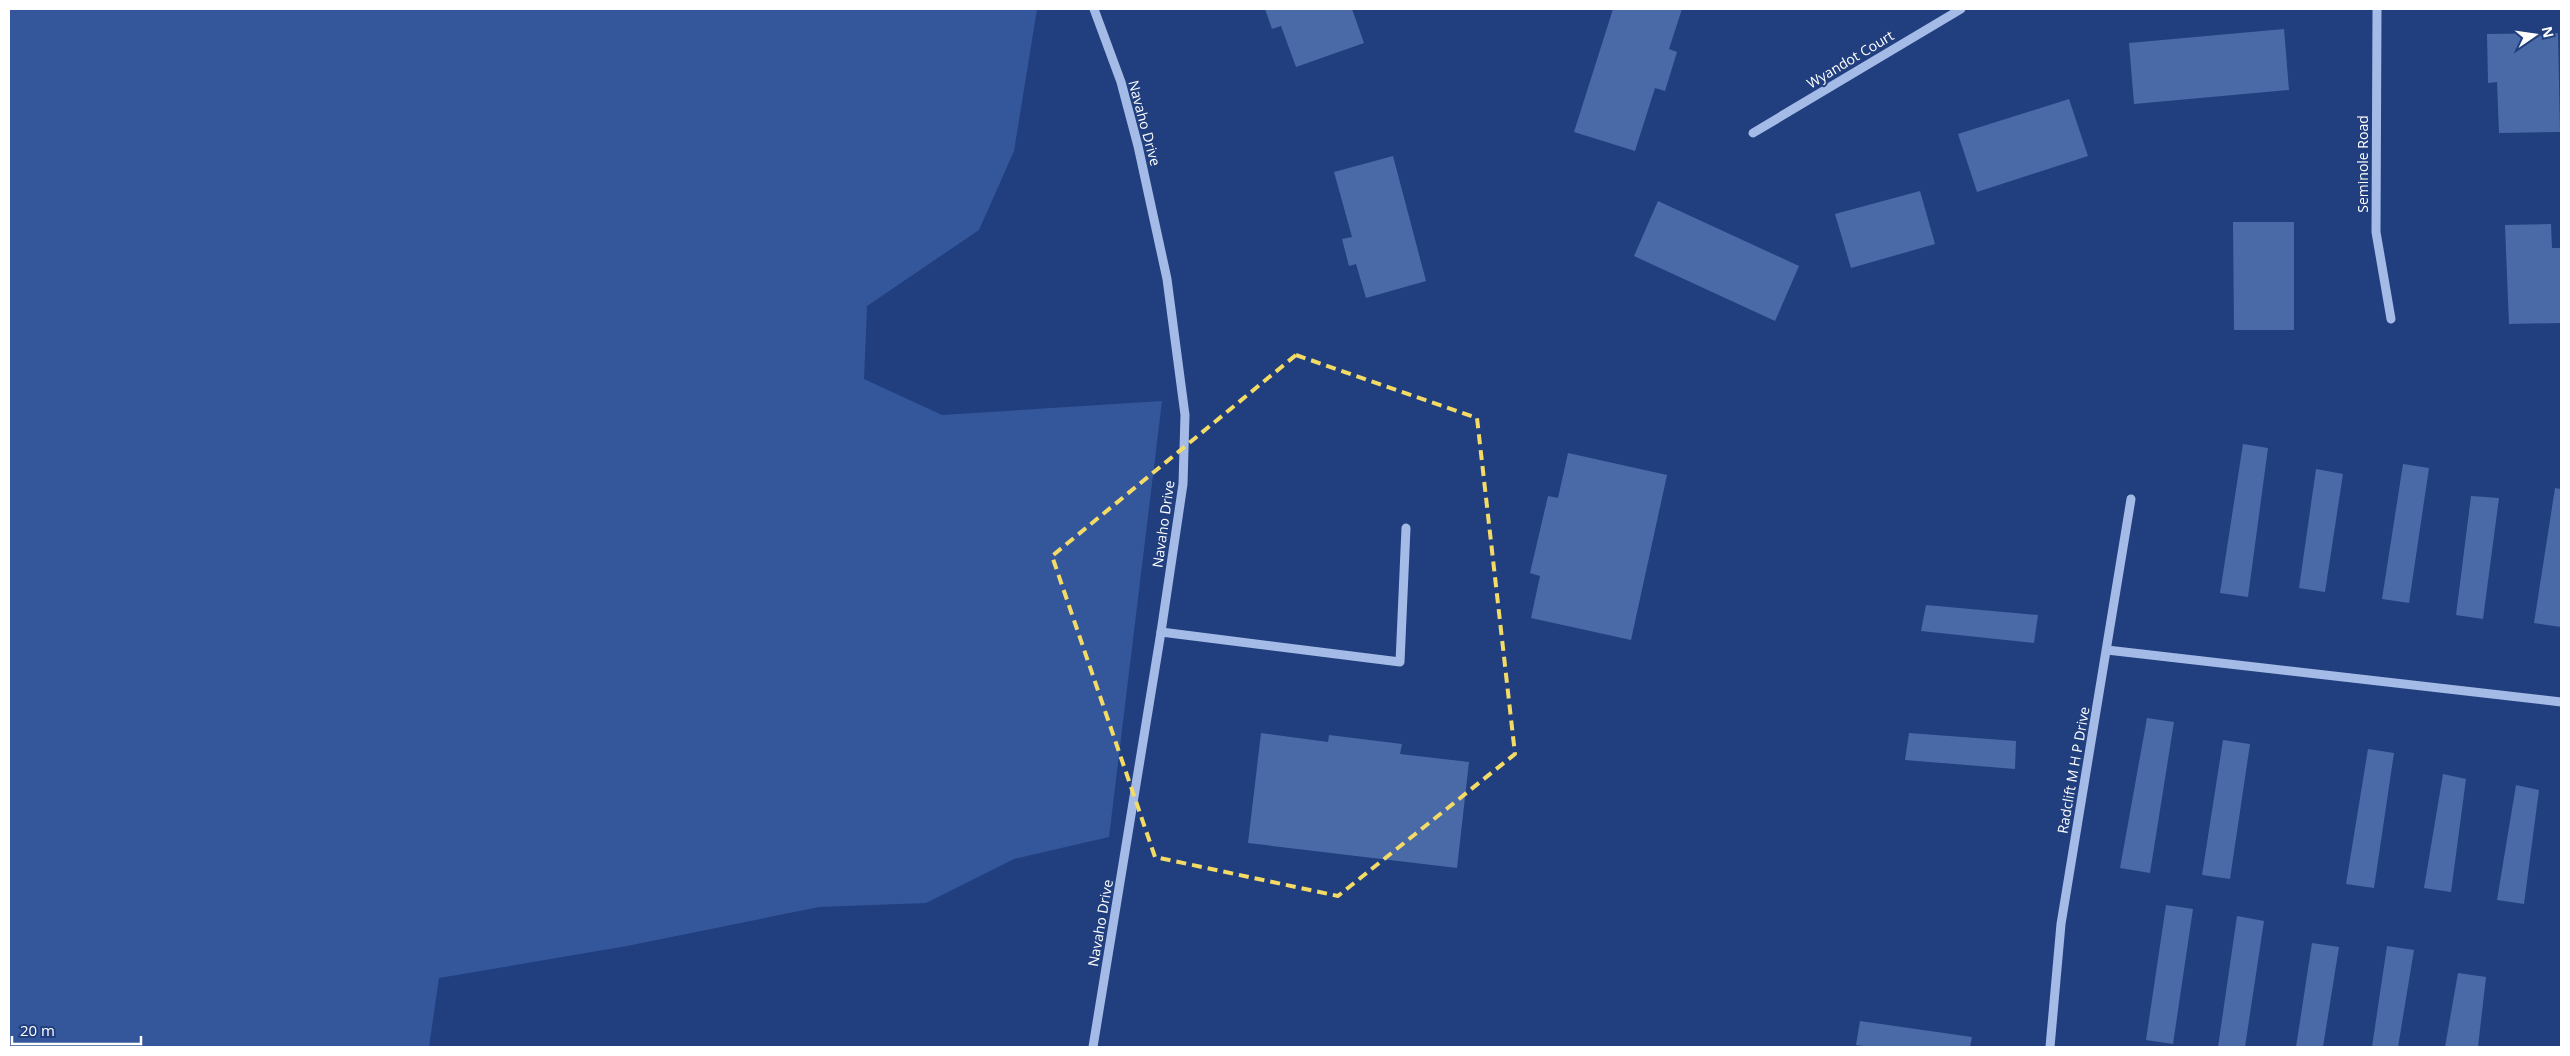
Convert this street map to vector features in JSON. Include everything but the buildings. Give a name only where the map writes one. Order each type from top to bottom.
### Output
[{"type":"street","name":"Navaho Drive","points":[[1093,1047],[1162,632],[1183,484],[1185,415],[1167,279],[1138,146],[1121,82],[1094,9]]},
{"type":"street","name":"Wyandot Court","points":[[1753,133],[1961,9]]},
{"type":"street","name":"Seminole Road","points":[[2377,9],[2376,232],[2390,319]]},
{"type":"street","name":"Radclift M H P Drive","points":[[2050,1047],[2061,924],[2131,499]]},
{"type":"street","points":[[1162,632],[1400,662],[1406,528]]},
{"type":"street","points":[[2107,650],[2561,702]]},
{"type":"highlighted area","points":[[1296,355],[1477,418],[1515,754],[1338,896],[1155,857],[1052,556]]},
{"type":"shaded area","points":[[1037,9],[1014,151],[979,230],[867,306],[864,379],[942,415],[1162,401],[1109,837],[1014,859],[926,903],[819,907],[627,946],[439,978],[429,1047],[9,1047],[9,10]]}]
